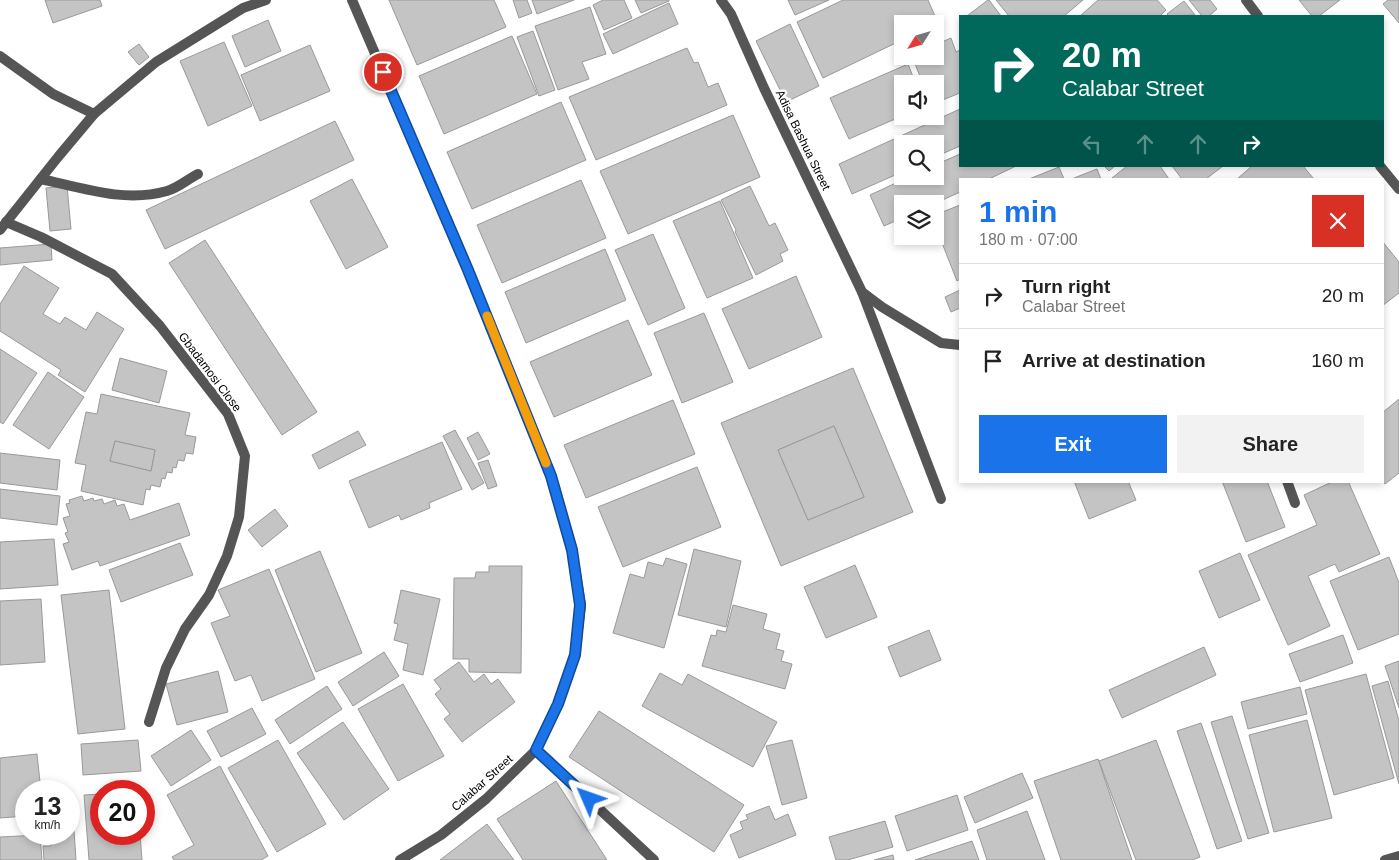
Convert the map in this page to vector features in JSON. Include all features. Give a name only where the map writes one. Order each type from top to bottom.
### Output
[{"type":"street","points":[[3,226],[94,114],[156,62],[243,8],[266,0]]},
{"type":"street","name":"Calabar Street","points":[[352,0],[468,270],[551,476],[572,550],[580,605],[575,655],[558,704],[536,750],[479,805],[441,835],[400,860]]},
{"type":"street","name":"Adisa Bashua Street","points":[[721,0],[730,14],[862,292],[941,499]]},
{"type":"street","points":[[1246,0],[1257,15]]},
{"type":"street","points":[[0,56],[53,94],[94,114]]},
{"type":"street","points":[[1381,167],[1399,189]]},
{"type":"street","points":[[41,179],[108,194],[145,195],[169,190],[198,174]]},
{"type":"street","name":"Gbadamosi Close","points":[[3,226],[41,238],[112,274],[160,326],[228,414],[245,456],[239,517],[227,556],[209,595],[185,628],[166,668],[149,722]]},
{"type":"street","points":[[862,292],[882,307],[941,343],[959,346]]},
{"type":"street","points":[[1288,483],[1295,502]]},
{"type":"street","points":[[536,750],[654,860]]},
{"type":"street","points":[[1385,860],[1399,856]]},
{"type":"building","points":[[45,0],[100,0],[102,6],[53,23]]},
{"type":"building","points":[[389,0],[494,0],[506,27],[417,65]]},
{"type":"building","points":[[513,0],[527,0],[532,13],[519,18]]},
{"type":"building","points":[[532,0],[574,0],[537,14]]},
{"type":"building","points":[[603,0],[624,0],[632,18],[604,30],[593,5]]},
{"type":"building","points":[[635,0],[669,0],[669,1],[641,13]]},
{"type":"building","points":[[788,0],[829,0],[795,15]]},
{"type":"building","points":[[843,0],[928,0],[935,15],[894,15],[894,44],[823,78],[797,22]]},
{"type":"building","points":[[988,0],[1000,15],[968,15]]},
{"type":"building","points":[[996,0],[1083,0],[1065,15],[1008,15]]},
{"type":"building","points":[[1098,0],[1157,0],[1166,10],[1161,15],[1081,15]]},
{"type":"building","points":[[1189,0],[1210,0],[1217,9],[1210,15],[1201,15]]},
{"type":"building","points":[[1299,0],[1340,0],[1320,15],[1311,15]]},
{"type":"building","points":[[1388,0],[1399,0],[1399,23],[1383,4]]},
{"type":"building","points":[[1184,1],[1195,15],[1168,15]]},
{"type":"building","points":[[669,3],[678,24],[613,54],[603,34]]},
{"type":"building","points":[[590,7],[606,54],[582,62],[589,79],[558,90],[535,26]]},
{"type":"building","points":[[268,20],[281,51],[245,67],[232,36]]},
{"type":"building","points":[[790,24],[819,86],[786,102],[756,41]]},
{"type":"building","points":[[533,31],[555,90],[539,96],[517,37]]},
{"type":"building","points":[[512,36],[537,94],[444,134],[419,76]]},
{"type":"building","points":[[951,38],[956,52],[959,50],[959,93],[944,99],[944,75],[919,75],[916,65],[944,65],[944,41]]},
{"type":"building","points":[[224,42],[252,106],[208,126],[180,61]]},
{"type":"building","points":[[139,44],[149,57],[139,65],[128,52]]},
{"type":"building","points":[[310,45],[330,91],[260,121],[241,75]]},
{"type":"building","points":[[687,48],[694,63],[698,62],[708,87],[718,83],[727,105],[596,160],[569,97]]},
{"type":"building","points":[[906,65],[908,65],[912,75],[894,75],[894,119],[849,139],[830,98]]},
{"type":"building","points":[[561,102],[586,160],[472,209],[447,152]]},
{"type":"building","points":[[959,109],[959,146],[944,153],[944,135],[903,135],[925,125],[944,125],[944,116]]},
{"type":"building","points":[[733,115],[760,177],[628,234],[600,171]]},
{"type":"building","points":[[335,121],[354,160],[165,249],[146,210]]},
{"type":"building","points":[[894,139],[894,176],[852,194],[839,164]]},
{"type":"building","points":[[959,154],[959,167],[1014,167],[991,178],[959,178],[959,192],[944,199],[944,195],[894,195],[894,222],[884,226],[870,195],[894,184],[944,185],[944,161]]},
{"type":"building","points":[[1059,167],[1064,178],[1032,178]]},
{"type":"building","points":[[1105,167],[1114,167],[1109,171]]},
{"type":"building","points":[[1126,167],[1161,167],[1168,178],[1112,178]]},
{"type":"building","points":[[1173,167],[1222,167],[1207,178],[1181,178]]},
{"type":"building","points":[[1251,167],[1304,167],[1313,178],[1238,178]]},
{"type":"building","points":[[1097,169],[1101,178],[1074,178]]},
{"type":"building","points":[[352,179],[388,247],[346,269],[310,201]]},
{"type":"building","points":[[581,180],[606,238],[502,283],[477,225]]},
{"type":"building","points":[[67,186],[71,229],[50,231],[46,188]]},
{"type":"building","points":[[750,186],[769,226],[775,223],[788,250],[780,254],[783,261],[756,275],[721,200]]},
{"type":"building","points":[[720,201],[753,278],[707,298],[673,221]]},
{"type":"building","points":[[959,205],[959,280],[957,281],[943,245],[944,211]]},
{"type":"building","points":[[653,234],[685,308],[648,325],[615,250]]},
{"type":"building","points":[[205,240],[317,412],[282,435],[169,263]]},
{"type":"building","points":[[1384,243],[1399,262],[1399,293],[1384,304]]},
{"type":"building","points":[[51,244],[52,260],[0,265],[0,248]]},
{"type":"building","points":[[605,249],[626,300],[526,343],[505,292]]},
{"type":"building","points":[[24,266],[59,288],[43,314],[60,324],[65,317],[86,330],[97,312],[124,329],[85,392],[58,375],[61,370],[0,331],[0,304]]},
{"type":"building","points":[[796,276],[822,337],[749,369],[722,309]]},
{"type":"building","points":[[959,290],[959,308],[951,312],[945,297]]},
{"type":"building","points":[[704,313],[733,382],[682,403],[654,333]]},
{"type":"building","points":[[628,320],[652,375],[554,417],[530,362]]},
{"type":"building","points":[[0,349],[37,373],[3,424],[0,422]]},
{"type":"building","points":[[120,358],[167,371],[159,403],[112,390]]},
{"type":"building","points":[[853,368],[913,512],[781,566],[721,423]],"holes":[[[834,426],[864,497],[808,520],[778,450]]]},
{"type":"building","points":[[48,372],[84,397],[49,449],[13,425]]},
{"type":"building","points":[[101,394],[190,413],[185,435],[196,437],[193,454],[186,453],[184,461],[178,460],[176,468],[173,467],[172,473],[167,472],[165,479],[162,478],[160,487],[151,485],[150,490],[146,489],[143,505],[81,491],[86,465],[75,463],[86,412],[97,414]],"holes":[[[115,441],[155,450],[151,471],[110,461]]]},
{"type":"building","points":[[1399,399],[1399,473],[1385,484],[1384,483],[1384,411]]},
{"type":"building","points":[[673,400],[695,454],[586,498],[564,445]]},
{"type":"building","points":[[834,426],[864,497],[808,520],[778,450]]},
{"type":"building","points":[[455,430],[484,483],[472,490],[443,436]]},
{"type":"building","points":[[358,431],[366,445],[319,469],[312,455]]},
{"type":"building","points":[[478,432],[490,454],[478,460],[467,438]]},
{"type":"building","points":[[115,441],[155,450],[151,471],[110,461]]},
{"type":"building","points":[[442,442],[462,489],[429,503],[430,508],[401,520],[399,515],[369,528],[349,481]]},
{"type":"building","points":[[0,453],[60,460],[57,490],[0,483]]},
{"type":"building","points":[[488,460],[497,486],[488,489],[478,463]]},
{"type":"building","points":[[697,467],[721,527],[623,567],[598,507]]},
{"type":"building","points":[[1075,483],[1129,483],[1136,500],[1089,519]]},
{"type":"building","points":[[1223,483],[1268,483],[1285,527],[1246,542]]},
{"type":"building","points":[[1330,483],[1349,483],[1380,554],[1339,572],[1335,564],[1308,576],[1330,626],[1288,645],[1248,555],[1317,525],[1304,495]]},
{"type":"building","points":[[0,489],[60,496],[57,525],[0,518]]},
{"type":"building","points":[[82,496],[84,501],[93,498],[94,501],[102,499],[104,504],[115,500],[117,506],[124,504],[130,520],[179,503],[190,535],[100,566],[98,561],[72,570],[63,544],[69,542],[65,533],[68,532],[63,518],[70,516],[66,504],[70,503],[69,500]]},
{"type":"building","points":[[275,509],[288,526],[262,547],[248,530]]},
{"type":"building","points":[[54,539],[58,585],[0,589],[0,542]]},
{"type":"building","points":[[180,543],[193,575],[121,602],[109,570]]},
{"type":"building","points":[[694,549],[741,561],[726,627],[678,615]]},
{"type":"building","points":[[320,551],[362,653],[316,672],[275,570]]},
{"type":"building","points":[[1240,553],[1260,600],[1219,618],[1199,571]]},
{"type":"building","points":[[1389,557],[1399,583],[1399,634],[1358,650],[1330,581]]},
{"type":"building","points":[[666,558],[687,564],[664,648],[613,633],[630,574],[644,578],[648,562],[663,566]]},
{"type":"building","points":[[855,565],[877,617],[826,638],[804,587]]},
{"type":"building","points":[[489,566],[522,566],[521,673],[469,672],[469,659],[453,659],[454,578],[475,578],[476,572],[489,572]]},
{"type":"building","points":[[269,569],[315,679],[262,701],[251,675],[235,681],[211,623],[230,616],[218,590]]},
{"type":"building","points":[[109,590],[125,729],[78,734],[61,595]]},
{"type":"building","points":[[401,590],[440,599],[423,675],[403,670],[408,644],[394,640],[398,624],[394,623]]},
{"type":"building","points":[[41,599],[45,662],[0,665],[0,601]]},
{"type":"building","points":[[733,605],[767,614],[763,629],[780,634],[776,649],[784,651],[781,661],[792,664],[785,689],[702,666],[711,635],[716,636],[717,630],[726,632]]},
{"type":"building","points":[[929,630],[941,660],[900,677],[888,647]]},
{"type":"building","points":[[1343,635],[1353,663],[1300,682],[1289,654]]},
{"type":"building","points":[[1204,647],[1216,675],[1122,718],[1109,690]]},
{"type":"building","points":[[384,652],[399,676],[353,706],[338,682]]},
{"type":"building","points":[[1399,661],[1399,708],[1385,666]]},
{"type":"building","points":[[459,662],[474,682],[484,674],[491,684],[498,679],[515,702],[462,742],[444,719],[450,714],[435,694],[441,689],[434,680]]},
{"type":"building","points":[[218,671],[228,712],[177,725],[166,684]]},
{"type":"building","points":[[660,673],[682,685],[688,674],[777,722],[753,767],[642,706]]},
{"type":"building","points":[[1366,674],[1394,778],[1334,795],[1305,690]]},
{"type":"building","points":[[1388,681],[1399,721],[1399,784],[1372,686]]},
{"type":"building","points":[[403,684],[444,756],[398,781],[358,709]]},
{"type":"building","points":[[327,686],[342,709],[290,744],[275,720]]},
{"type":"building","points":[[1300,687],[1307,714],[1248,729],[1241,702]]},
{"type":"building","points":[[252,708],[266,734],[221,757],[207,731]]},
{"type":"building","points":[[599,711],[744,805],[714,852],[569,757]]},
{"type":"building","points":[[1232,716],[1269,833],[1248,839],[1211,722]]},
{"type":"building","points":[[1307,720],[1332,818],[1274,832],[1249,735]]},
{"type":"building","points":[[343,722],[389,789],[344,820],[297,753]]},
{"type":"building","points":[[1201,723],[1242,841],[1217,849],[1177,731]]},
{"type":"building","points":[[191,730],[211,760],[171,786],[151,756]]},
{"type":"building","points":[[138,740],[141,771],[83,775],[81,744]]},
{"type":"building","points":[[278,740],[326,824],[277,852],[228,768]]},
{"type":"building","points":[[792,740],[807,798],[782,805],[766,746]]},
{"type":"building","points":[[1156,740],[1200,857],[1193,860],[1136,860],[1099,761]]},
{"type":"building","points":[[37,754],[40,780],[15,780],[15,817],[0,818],[0,758]]},
{"type":"building","points":[[1098,759],[1132,860],[1061,860],[1034,781]]},
{"type":"building","points":[[220,766],[268,856],[261,860],[174,860],[172,857],[194,845],[167,795]]},
{"type":"building","points":[[1022,773],[1033,798],[975,823],[964,797]]},
{"type":"building","points":[[556,781],[607,860],[523,860],[497,819]]},
{"type":"building","points":[[84,795],[90,795],[90,845],[141,845],[142,860],[89,860]]},
{"type":"building","points":[[957,795],[968,830],[907,851],[895,816]]},
{"type":"building","points":[[769,806],[775,820],[788,814],[796,835],[739,858],[730,835],[743,829],[740,822],[748,819],[746,815]]},
{"type":"building","points":[[1027,811],[1045,860],[987,860],[977,830]]},
{"type":"building","points":[[885,821],[893,847],[848,860],[836,860],[829,837]]},
{"type":"building","points":[[487,824],[514,860],[440,860]]},
{"type":"building","points":[[15,836],[15,845],[41,845],[42,860],[0,860],[0,837]]},
{"type":"building","points":[[972,841],[979,860],[915,860]]},
{"type":"building","points":[[75,845],[76,860],[44,860],[43,846]]},
{"type":"building","points":[[893,855],[894,860],[874,860]]},
{"type":"slow traffic","points":[[487,316],[546,463]]},
{"type":"route","points":[[383,72],[468,270],[551,476],[572,550],[580,605],[575,655],[558,704],[536,750],[589,799]]}]
